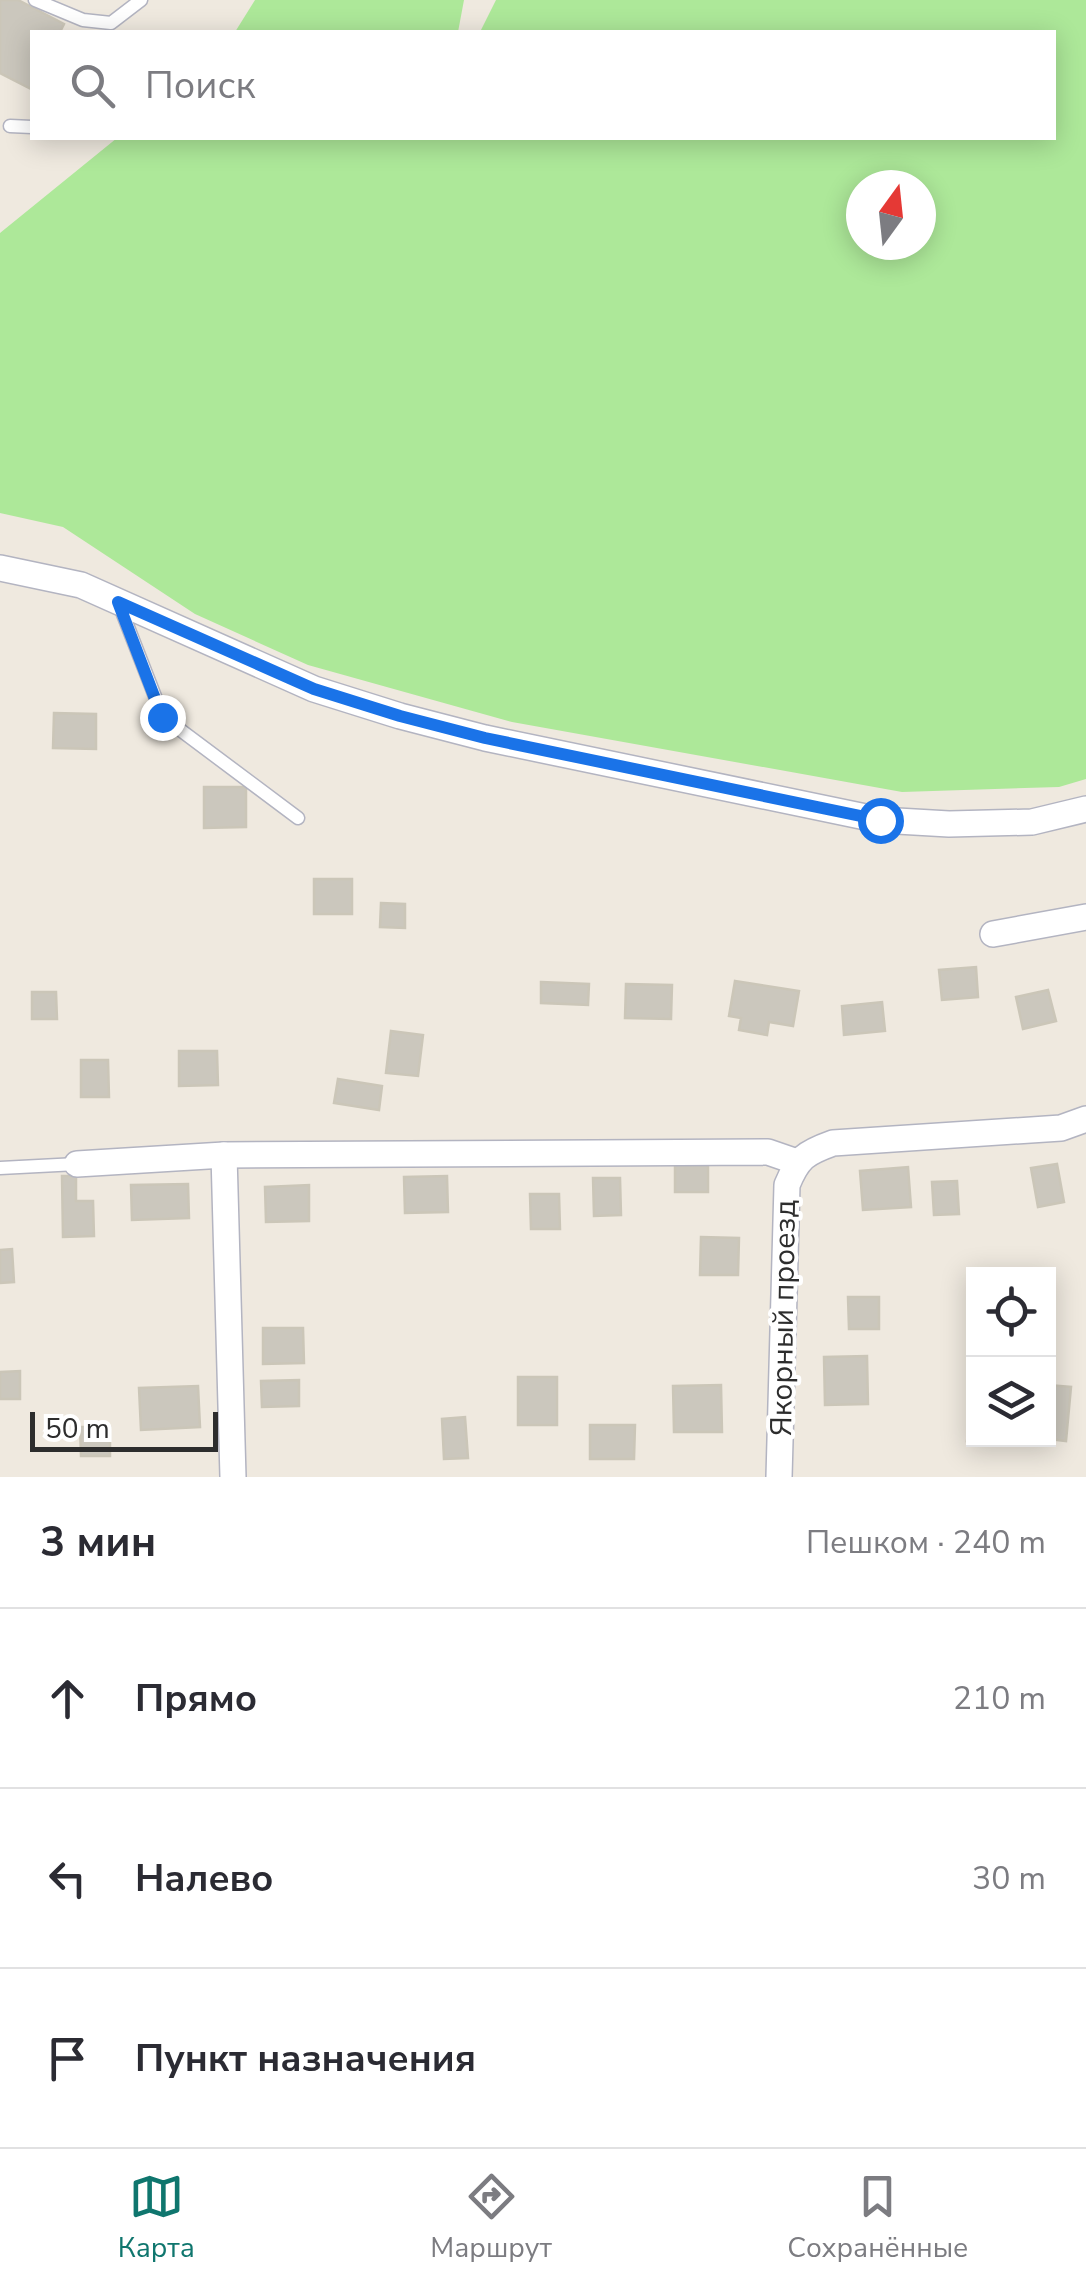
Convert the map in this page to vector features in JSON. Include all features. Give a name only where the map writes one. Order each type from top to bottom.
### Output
[{"type":"street","points":[[0,568],[81,585],[314,689],[485,738],[880,820],[950,824],[1032,822],[1086,809]]},
{"type":"street","points":[[993,934],[1086,917]]},
{"type":"street","points":[[77,1164],[224,1154],[768,1152],[797,1162],[833,1143],[1062,1128],[1086,1119]]},
{"type":"street","points":[[224,1154],[234,1477]]},
{"type":"street","name":"Якорный проезд","points":[[780,1477],[787,1185],[797,1162]]},
{"type":"lane","points":[[36,0],[111,28],[141,0]]},
{"type":"lane","points":[[10,126],[30,127]]},
{"type":"lane","points":[[118,602],[162,717],[298,818]]},
{"type":"lane","points":[[0,1168],[77,1164]]},
{"type":"green space","points":[[255,0],[464,0],[458,30],[236,30]]},
{"type":"green space","points":[[496,0],[1086,0],[1086,779],[1059,787],[902,792],[512,722],[308,665],[195,614],[63,527],[0,513],[0,233],[115,140],[1056,140],[1056,30],[481,30]]},
{"type":"building","points":[[0,0],[18,0],[64,24],[61,30],[30,30],[30,88],[0,73]]},
{"type":"building","points":[[54,713],[96,714],[96,749],[53,748]]},
{"type":"building","points":[[204,787],[246,787],[246,827],[204,828]]},
{"type":"building","points":[[314,879],[352,879],[352,914],[314,914]]},
{"type":"building","points":[[381,903],[405,904],[405,928],[380,927]]},
{"type":"building","points":[[976,967],[978,997],[942,1000],[939,970]]},
{"type":"building","points":[[735,981],[799,991],[793,1026],[769,1022],[767,1035],[739,1030],[741,1018],[729,1016]]},
{"type":"building","points":[[541,982],[589,984],[588,1005],[541,1003]]},
{"type":"building","points":[[626,984],[672,985],[671,1019],[625,1018]]},
{"type":"building","points":[[1048,990],[1056,1021],[1023,1029],[1016,997]]},
{"type":"building","points":[[32,992],[56,992],[57,1019],[32,1019]]},
{"type":"building","points":[[882,1002],[885,1031],[844,1035],[842,1006]]},
{"type":"building","points":[[391,1031],[423,1035],[418,1076],[386,1073]]},
{"type":"building","points":[[179,1051],[217,1051],[218,1085],[179,1086]]},
{"type":"building","points":[[81,1060],[108,1060],[109,1097],[81,1097]]},
{"type":"building","points":[[338,1079],[382,1086],[379,1110],[334,1103]]},
{"type":"building","points":[[1057,1164],[1064,1202],[1038,1207],[1031,1168]]},
{"type":"building","points":[[675,1165],[708,1165],[708,1192],[675,1192]]},
{"type":"building","points":[[908,1167],[911,1207],[863,1210],[860,1171]]},
{"type":"building","points":[[62,1176],[76,1176],[76,1201],[93,1201],[94,1236],[63,1237]]},
{"type":"building","points":[[447,1176],[448,1212],[405,1213],[404,1177]]},
{"type":"building","points":[[593,1178],[620,1178],[621,1215],[594,1216]]},
{"type":"building","points":[[957,1181],[959,1214],[934,1215],[932,1182]]},
{"type":"building","points":[[188,1184],[189,1218],[132,1220],[131,1185]]},
{"type":"building","points":[[309,1185],[309,1221],[266,1222],[265,1187]]},
{"type":"building","points":[[530,1194],[559,1194],[560,1229],[531,1229]]},
{"type":"building","points":[[701,1237],[739,1238],[738,1275],[700,1275]]},
{"type":"building","points":[[12,1249],[14,1282],[0,1283],[0,1250]]},
{"type":"building","points":[[848,1297],[879,1297],[879,1329],[849,1329]]},
{"type":"building","points":[[263,1328],[303,1328],[304,1363],[263,1364]]},
{"type":"building","points":[[867,1356],[868,1404],[825,1405],[824,1357]]},
{"type":"building","points":[[20,1371],[20,1399],[0,1399],[0,1372]]},
{"type":"building","points":[[518,1377],[557,1377],[557,1425],[518,1425]]},
{"type":"building","points":[[299,1380],[299,1406],[262,1407],[261,1381]]},
{"type":"building","points":[[721,1385],[722,1432],[674,1432],[673,1386]]},
{"type":"building","points":[[198,1386],[200,1427],[141,1430],[139,1388]]},
{"type":"building","points":[[1056,1386],[1071,1387],[1066,1441],[1056,1440]]},
{"type":"building","points":[[465,1417],[468,1458],[444,1459],[442,1419]]},
{"type":"building","points":[[590,1425],[635,1425],[634,1459],[590,1459]]},
{"type":"building","points":[[80,1427],[110,1427],[110,1456],[81,1456]]},
{"type":"route","points":[[162,717],[118,602],[314,689],[400,716],[485,738],[880,820]]}]
